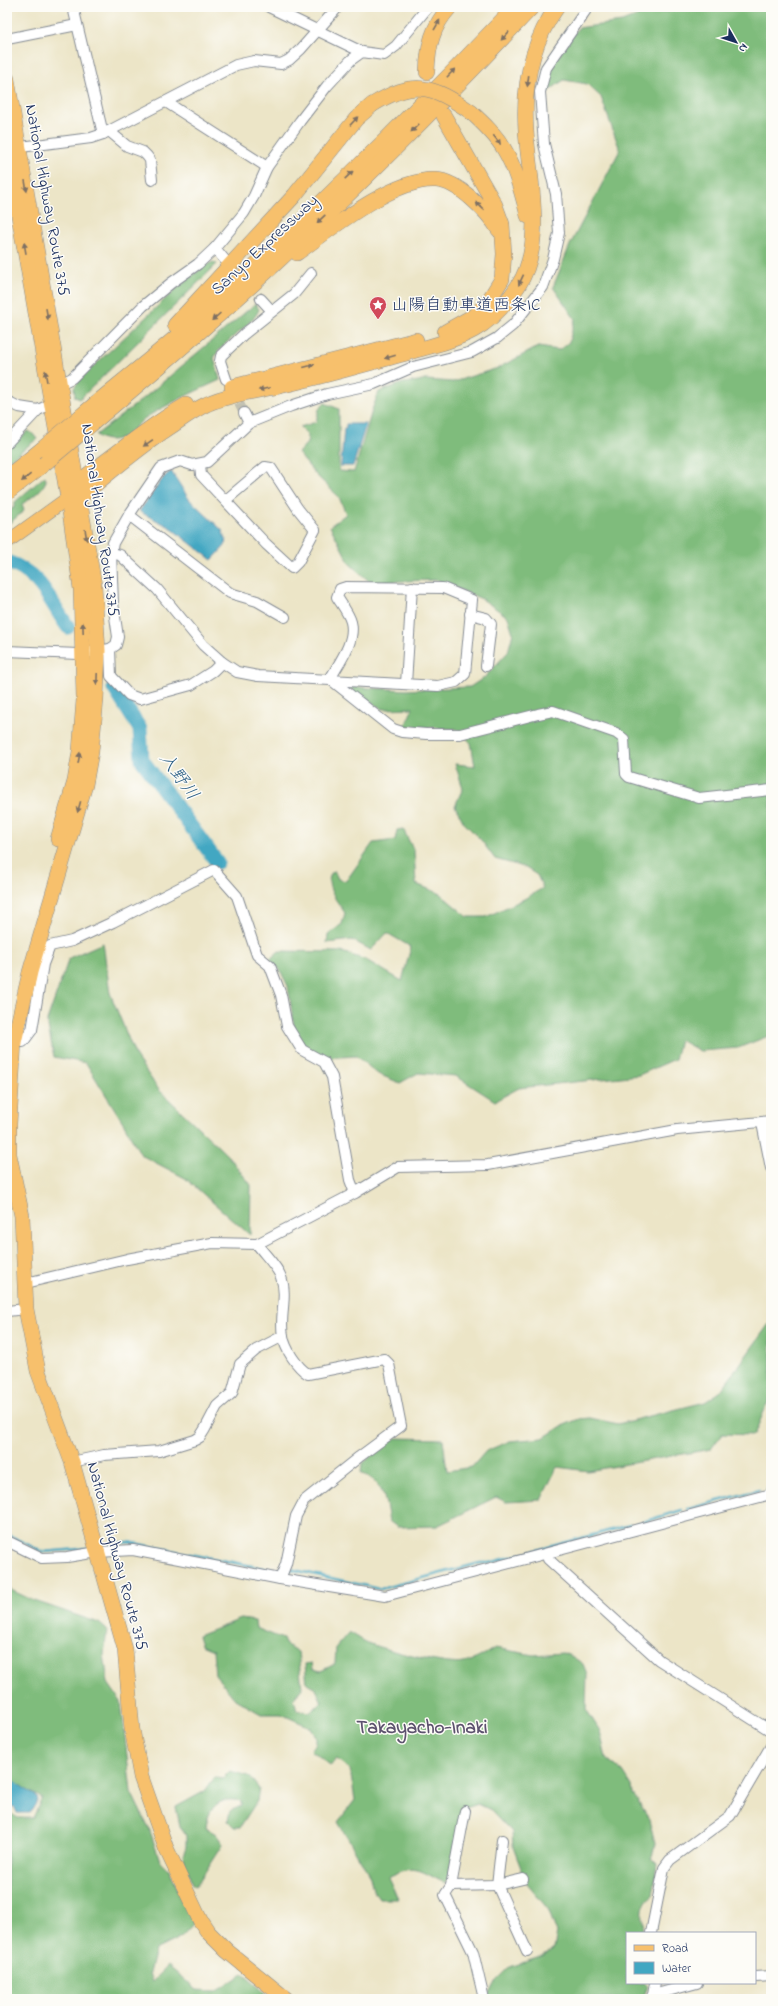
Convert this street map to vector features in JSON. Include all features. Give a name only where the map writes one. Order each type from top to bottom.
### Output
[{"type":"highway","points":[[427,72],[428,50],[434,29],[450,7]]},
{"type":"highway","name":"Sanyo Expressway","points":[[7,493],[44,464],[84,422],[392,135],[515,7]]},
{"type":"highway","name":"Sanyo Expressway","points":[[7,477],[42,449],[84,422],[196,335],[400,143],[532,7]]},
{"type":"highway","points":[[75,493],[207,404],[224,398],[314,379],[448,341],[473,331],[490,319],[506,303],[520,284],[532,242],[534,217],[526,131],[526,99],[530,68],[538,40],[557,7]]},
{"type":"highway","name":"National Highway Route 375","points":[[7,79],[10,148],[44,407],[75,493]]},
{"type":"highway","points":[[84,422],[182,319],[294,196],[356,118],[372,105],[391,93],[417,88],[431,90],[446,95],[471,112],[486,126],[504,148],[520,189],[528,217],[532,242]]},
{"type":"highway","points":[[75,493],[160,420],[187,405],[222,390],[444,333],[477,314],[490,300],[502,279],[504,254],[502,224],[495,205],[444,116]]},
{"type":"highway","name":"National Highway Route 375","points":[[10,148],[60,384],[75,493],[81,589],[97,651],[96,700],[85,785],[10,1042],[8,1149],[22,1216],[26,1309],[38,1371],[72,1462],[124,1649],[132,1729],[142,1778],[166,1848],[200,1920],[208,1932],[227,1951],[286,1999]]},
{"type":"highway","points":[[238,297],[353,214],[381,196],[410,183],[436,180],[459,189],[491,217],[504,237]]},
{"type":"highway","name":"National Highway Route 375","points":[[7,1025],[20,969],[75,781],[80,751],[84,699],[97,651]]},
{"type":"main road","points":[[7,542],[75,493]]},
{"type":"street","points":[[73,7],[106,133],[127,146],[143,152],[147,156],[150,160],[152,180]]},
{"type":"street","points":[[269,7],[362,52],[384,55],[396,46],[428,7]]},
{"type":"street","points":[[10,148],[91,138],[106,133],[246,61],[281,64],[289,60],[318,31],[338,7]]},
{"type":"street","points":[[7,651],[97,651],[116,645],[118,637],[113,603],[111,553],[113,543],[129,515],[161,468],[180,461],[192,465],[200,465],[207,462],[249,423],[291,406],[328,394],[374,384],[413,367],[472,352],[497,338],[513,326],[531,305],[545,280],[554,259],[559,233],[556,194],[544,144],[540,92],[546,68],[588,7]]},
{"type":"street","points":[[7,39],[77,26]]},
{"type":"street","points":[[60,384],[72,378],[144,306],[171,283],[198,264],[215,248],[244,213],[254,196],[266,167],[327,86],[351,60],[362,52]]},
{"type":"street","points":[[166,102],[266,167]]},
{"type":"street","points":[[215,248],[224,259]]},
{"type":"street","points":[[226,379],[220,361],[221,356],[228,347],[271,310],[294,294],[311,273]]},
{"type":"street","points":[[261,299],[271,310]]},
{"type":"street","points":[[7,401],[19,407],[44,407]]},
{"type":"street","points":[[7,443],[44,407]]},
{"type":"street","points":[[244,412],[249,423]]},
{"type":"street","points":[[200,465],[201,475],[266,544],[292,568],[298,562],[314,530],[271,468],[265,467],[226,500]]},
{"type":"street","points":[[129,515],[230,592],[257,600],[285,617]]},
{"type":"street","points":[[111,553],[120,555],[157,589],[203,645],[222,662],[237,672],[258,676],[438,686],[456,682],[464,674],[472,600],[442,588],[346,587],[340,589],[338,597],[351,621],[352,632],[347,648],[330,679]]},
{"type":"street","points":[[406,684],[412,587]]},
{"type":"street","points":[[470,614],[486,618],[490,624],[486,666]]},
{"type":"street","points":[[97,651],[111,676],[129,695],[140,699],[191,684],[213,671],[222,662]]},
{"type":"street","points":[[330,679],[393,729],[402,732],[460,734],[553,711],[616,733],[624,739],[626,774],[629,778],[699,798],[771,790]]},
{"type":"street","points":[[10,1042],[24,1042],[32,1030],[43,964],[50,946],[72,941],[214,870],[237,896],[257,955],[270,966],[281,995],[287,1026],[302,1050],[324,1062],[332,1077],[350,1180],[355,1193]]},
{"type":"street","points":[[26,1283],[127,1259],[212,1243],[257,1244],[355,1193],[398,1167],[488,1165],[677,1130],[767,1122],[771,1168]]},
{"type":"street","points":[[257,1244],[280,1276],[284,1288],[283,1336],[300,1369],[308,1374],[384,1359],[389,1364],[401,1426],[304,1501],[296,1516],[286,1564],[280,1579]]},
{"type":"street","points":[[7,1311],[26,1309]]},
{"type":"street","points":[[72,1462],[104,1455],[159,1451],[195,1440],[205,1429],[217,1406],[232,1393],[240,1364],[256,1350],[283,1336]]},
{"type":"street","points":[[7,1541],[42,1558],[133,1550],[280,1579],[385,1596],[771,1494]]},
{"type":"street","points":[[547,1554],[548,1559],[659,1660],[771,1731]]},
{"type":"street","points":[[651,1932],[664,1868],[670,1860],[730,1816],[771,1746]]},
{"type":"street","points":[[465,1811],[451,1886],[445,1895],[473,1952],[484,1999]]},
{"type":"street","points":[[502,1840],[497,1885],[527,1951]]},
{"type":"street","points":[[451,1886],[497,1885],[523,1879]]},
{"type":"street","points":[[756,1977],[771,1976]]},
{"type":"street","points":[[655,1984],[652,1997],[694,1984]]},
{"type":"green space","points":[[678,7],[771,7],[771,1035],[738,1048],[700,1051],[680,1040],[675,1059],[639,1075],[519,1088],[495,1101],[456,1076],[418,1073],[400,1083],[378,1074],[356,1056],[325,1058],[306,1047],[295,1033],[288,986],[280,970],[270,959],[279,951],[342,952],[366,960],[402,981],[411,947],[387,933],[371,950],[352,940],[327,943],[328,935],[342,924],[345,913],[332,892],[329,881],[330,875],[334,870],[338,879],[346,881],[373,843],[395,840],[397,830],[403,829],[414,851],[416,884],[439,893],[468,917],[486,917],[543,888],[537,875],[524,867],[495,859],[481,840],[464,823],[455,806],[463,788],[455,764],[475,766],[471,743],[457,729],[405,726],[413,708],[383,709],[356,695],[350,687],[406,690],[470,687],[485,677],[508,652],[513,633],[508,617],[482,599],[437,580],[370,582],[350,564],[330,526],[346,514],[339,497],[316,475],[298,453],[307,443],[308,435],[300,427],[316,422],[319,409],[325,403],[339,409],[339,471],[354,472],[373,407],[379,392],[403,383],[426,380],[453,382],[498,368],[538,347],[559,350],[569,342],[575,319],[553,287],[570,245],[620,150],[601,97],[587,84],[564,80],[547,92],[546,79],[554,62],[578,28],[622,22],[645,13],[672,11]]},
{"type":"green space","points":[[213,262],[217,264],[80,399],[75,397],[74,388],[81,378],[176,289],[204,266]]},
{"type":"green space","points":[[255,304],[259,309],[256,315],[219,351],[214,358],[220,380],[145,418],[121,438],[108,440],[96,435],[144,398]]},
{"type":"green space","points":[[28,431],[37,439],[7,462],[7,449]]},
{"type":"green space","points":[[45,476],[46,481],[42,488],[22,504],[24,511],[7,525],[7,513],[14,507],[15,502]]},
{"type":"green space","points":[[103,943],[110,993],[136,1057],[159,1090],[228,1156],[251,1185],[250,1235],[185,1178],[141,1155],[124,1124],[86,1063],[54,1057],[47,1021],[69,958]]},
{"type":"green space","points":[[771,1321],[771,1395],[754,1435],[722,1434],[711,1449],[588,1471],[557,1467],[541,1500],[506,1502],[496,1497],[437,1526],[397,1527],[389,1521],[386,1505],[379,1486],[375,1481],[361,1473],[362,1464],[380,1448],[396,1438],[443,1439],[447,1471],[472,1467],[486,1451],[510,1441],[543,1438],[562,1426],[579,1419],[590,1418],[618,1424],[705,1402],[720,1392]]},
{"type":"green space","points":[[7,1588],[32,1600],[99,1623],[107,1630],[104,1654],[108,1683],[121,1702],[131,1792],[150,1831],[160,1861],[169,1870],[194,1923],[181,1937],[155,1950],[149,1973],[152,1982],[168,1966],[197,1990],[216,1991],[243,1974],[263,1991],[268,1999],[7,1999],[7,1811],[18,1818],[33,1818],[42,1798],[21,1787],[7,1775]]},
{"type":"green space","points":[[241,1619],[255,1621],[256,1628],[283,1639],[285,1644],[298,1652],[302,1688],[294,1699],[297,1710],[310,1712],[322,1702],[316,1689],[307,1684],[305,1664],[312,1663],[313,1669],[321,1671],[335,1664],[336,1647],[349,1632],[367,1643],[378,1647],[445,1663],[456,1664],[468,1662],[495,1648],[533,1655],[563,1653],[573,1657],[583,1664],[587,1674],[586,1709],[600,1731],[606,1758],[623,1772],[632,1786],[633,1794],[649,1819],[655,1843],[652,1858],[658,1864],[653,1895],[644,1907],[644,1932],[626,1932],[626,1984],[646,1984],[647,1987],[643,1999],[539,1999],[536,1995],[529,1999],[489,1999],[487,1997],[494,1983],[510,1967],[543,1956],[554,1948],[557,1933],[548,1909],[527,1884],[513,1847],[512,1832],[491,1810],[478,1804],[463,1809],[449,1876],[445,1883],[417,1870],[405,1870],[388,1877],[398,1899],[379,1899],[373,1890],[370,1876],[338,1822],[355,1800],[350,1770],[337,1759],[330,1765],[311,1750],[316,1744],[316,1736],[310,1727],[281,1714],[261,1714],[235,1699],[215,1675],[213,1650],[201,1645],[198,1636]]},
{"type":"green space","points":[[230,1771],[249,1776],[259,1789],[257,1801],[240,1827],[234,1827],[228,1821],[230,1811],[241,1806],[241,1801],[227,1800],[216,1805],[212,1809],[209,1814],[206,1828],[216,1834],[223,1844],[196,1886],[192,1884],[183,1855],[186,1847],[186,1836],[180,1826],[176,1807],[205,1791],[215,1777],[223,1778]]},
{"type":"water","points":[[346,424],[366,424],[353,466],[341,466],[344,428],[346,428]]},
{"type":"water","points":[[171,471],[189,499],[222,530],[226,540],[225,546],[212,560],[168,526],[140,512],[164,477]]},
{"type":"water","points":[[7,1777],[36,1796],[38,1800],[30,1813],[17,1813],[15,1808],[7,1806]]},
{"type":"waterway","name":"入野川","points":[[7,562],[19,567],[36,580],[43,588],[68,627]]},
{"type":"waterway","name":"入野川","points":[[114,688],[140,729],[142,760],[217,862]]},
{"type":"waterway","points":[[766,1488],[771,1487]]},
{"type":"waterway","points":[[688,1509],[759,1490]]},
{"type":"waterway","points":[[636,1524],[682,1510]]},
{"type":"waterway","points":[[290,1569],[380,1589],[480,1563],[489,1563],[630,1525]]},
{"type":"waterway","points":[[7,1534],[43,1552],[91,1548]]},
{"type":"waterway","points":[[109,1544],[128,1542],[278,1571]]},
{"type":"tunnel","points":[[227,262],[261,299]]},
{"type":"tunnel","points":[[232,390],[244,413]]},
{"type":"place","name":"山陽自動車道西条IC","points":[[378,320]]},
{"type":"district","name":"Takayacho-Inaki","points":[[422,1728]]}]
